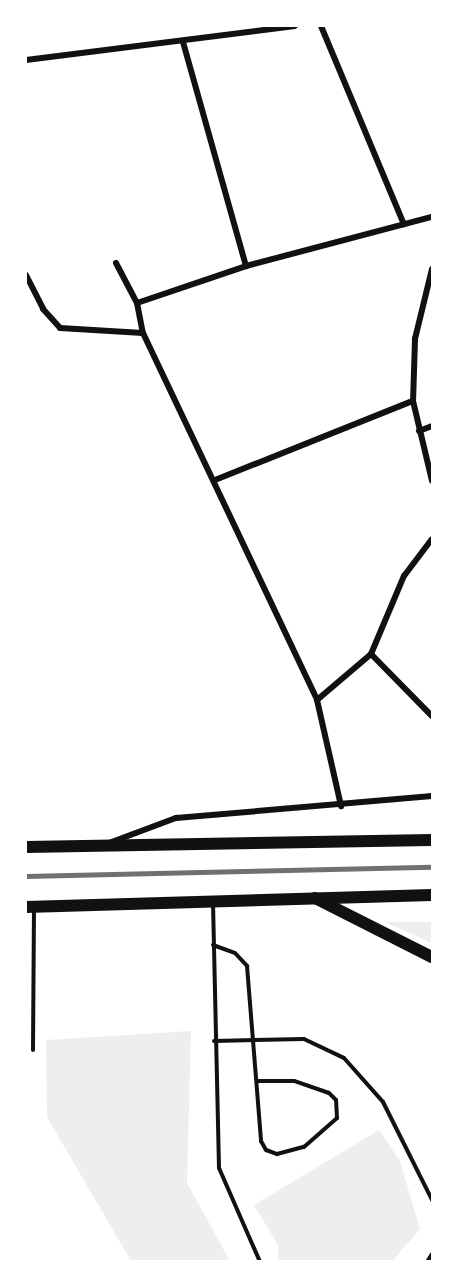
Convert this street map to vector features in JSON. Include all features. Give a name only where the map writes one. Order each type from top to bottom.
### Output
[{"type":"main road","points":[[26,847],[432,840]]},
{"type":"main road","points":[[30,907],[432,895]]},
{"type":"main road","points":[[311,897],[432,957]]},
{"type":"street","points":[[26,60],[183,42],[295,26]]},
{"type":"street","points":[[321,26],[404,224]]},
{"type":"street","points":[[183,42],[246,266]]},
{"type":"street","points":[[137,303],[246,266],[432,217]]},
{"type":"street","points":[[116,263],[137,303],[144,333],[317,700],[341,806]]},
{"type":"street","points":[[432,269],[415,339],[413,401],[432,481]]},
{"type":"street","points":[[26,275],[43,309],[60,328],[144,333]]},
{"type":"street","points":[[215,480],[413,401]]},
{"type":"street","points":[[419,431],[432,426]]},
{"type":"street","points":[[317,700],[371,654],[404,576],[432,539]]},
{"type":"street","points":[[371,654],[432,716]]},
{"type":"street","points":[[102,846],[176,818],[341,806],[432,796]]},
{"type":"lane","points":[[213,902],[214,1041],[219,1168],[260,1262]]},
{"type":"lane","points":[[30,907],[33,1050]]},
{"type":"lane","points":[[213,945],[235,953],[247,966],[257,1040],[258,1081],[261,1141],[266,1150],[277,1154],[304,1147],[337,1118],[336,1100],[328,1094],[294,1081],[258,1081]]},
{"type":"lane","points":[[214,1041],[304,1039],[331,1050],[363,1074],[423,1173],[432,1200]]},
{"type":"lane","points":[[427,1262],[432,1254]]},
{"type":"shaded area","points":[[385,922],[432,922],[432,943]]},
{"type":"shaded area","points":[[191,1031],[187,1183],[230,1261],[131,1261],[47,1117],[46,1040]]},
{"type":"shaded area","points":[[379,1130],[400,1161],[420,1229],[392,1261],[278,1261],[278,1245],[254,1205]]},
{"type":"railway","points":[[26,876],[432,867]]}]
